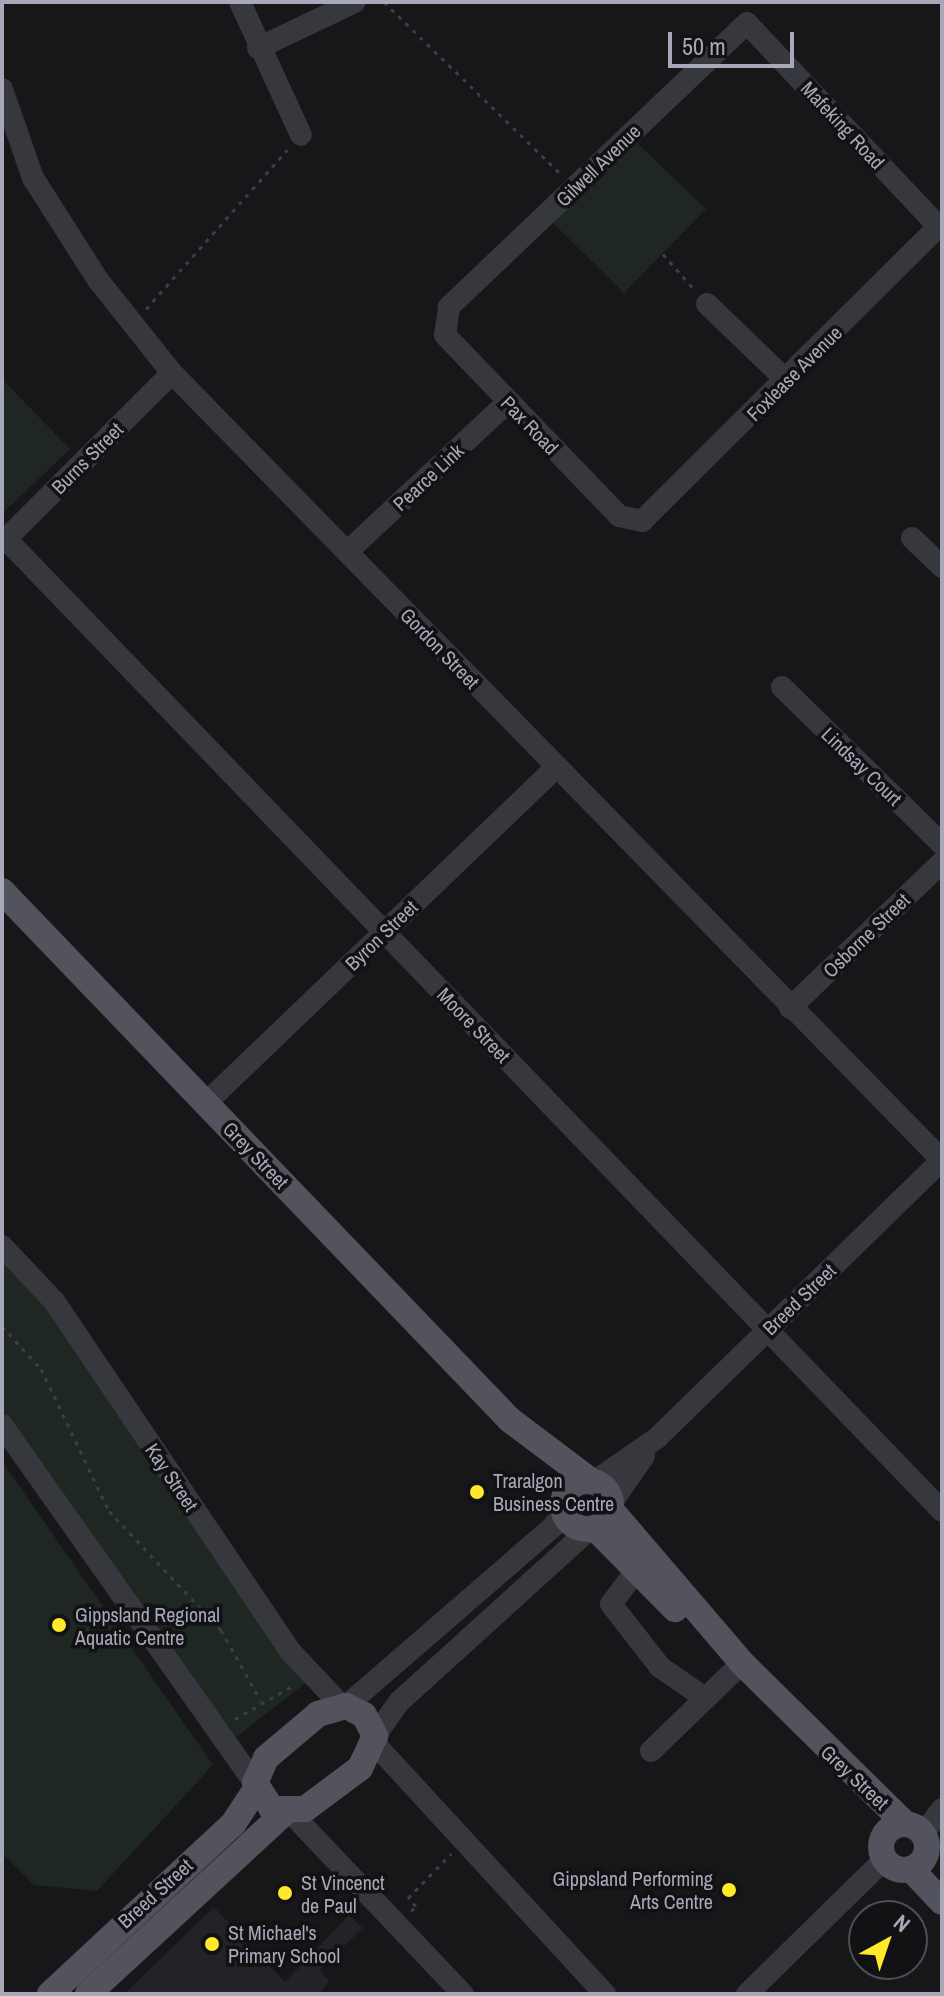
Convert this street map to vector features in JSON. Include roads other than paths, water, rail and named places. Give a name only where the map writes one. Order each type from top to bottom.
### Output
[{"type":"main road","name":"Grey Street","points":[[2,891],[510,1420],[592,1481],[602,1517],[636,1571],[683,1616],[719,1637]]},
{"type":"main road","name":"Grey Street","points":[[510,1420],[563,1505]]},
{"type":"main road","points":[[592,1481],[575,1483],[563,1505],[568,1520],[602,1517]]},
{"type":"main road","name":"Grey Street","points":[[602,1517],[719,1637],[911,1849],[942,1902]]},
{"type":"main road","points":[[345,1706],[364,1715],[375,1740]]},
{"type":"main road","name":"Breed Street","points":[[50,1994],[233,1824],[282,1741],[345,1706]]},
{"type":"main road","name":"Breed Street","points":[[88,1994],[287,1813],[349,1780],[375,1740]]},
{"type":"main road","points":[[255,1786],[287,1813]]},
{"type":"street","points":[[240,2],[258,48],[301,135]]},
{"type":"street","points":[[258,48],[355,2]]},
{"type":"street","name":"Gilwell Avenue","points":[[449,307],[747,23]]},
{"type":"street","name":"Mafeking Road","points":[[747,23],[940,225]]},
{"type":"street","name":"Gordon Street","points":[[2,89],[33,178],[133,324],[172,373],[942,1160]]},
{"type":"street","name":"Foxlease Avenue","points":[[642,521],[787,381],[940,225]]},
{"type":"street","points":[[707,304],[787,381]]},
{"type":"street","name":"Pax Road","points":[[449,307],[445,335],[619,516],[642,521]]},
{"type":"street","name":"Burns Street","points":[[4,541],[172,373]]},
{"type":"street","name":"Pearce Link","points":[[347,552],[508,402]]},
{"type":"street","points":[[912,538],[942,567]]},
{"type":"street","name":"Moore Street","points":[[4,541],[942,1511]]},
{"type":"street","name":"Lindsay Court","points":[[782,687],[942,844]]},
{"type":"street","name":"Byron Street","points":[[206,1103],[556,767]]},
{"type":"street","name":"Osborne Street","points":[[790,1008],[942,862]]},
{"type":"street","name":"Breed Street","points":[[375,1740],[399,1702],[602,1517],[657,1438],[942,1160]]},
{"type":"street","name":"Kay Street","points":[[2,1246],[54,1301],[312,1678],[345,1706]]},
{"type":"street","points":[[2,1425],[221,1728],[255,1786]]},
{"type":"street","name":"Breed Street","points":[[592,1481],[657,1438]]},
{"type":"street","points":[[345,1706],[555,1525],[563,1505]]},
{"type":"street","points":[[636,1571],[611,1604],[660,1667],[705,1698]]},
{"type":"street","points":[[651,1751],[742,1663]]},
{"type":"street","points":[[375,1740],[464,1843],[605,1994]]},
{"type":"street","points":[[747,1994],[911,1849],[942,1809]]},
{"type":"street","points":[[287,1813],[463,1994]]},
{"type":"place","name":"Traralgon Business Centre","points":[[477,1492]]},
{"type":"place","name":"Gippsland Regional Aquatic Centre","points":[[59,1625]]},
{"type":"place","name":"Gippsland Performing Arts Centre","points":[[729,1890]]},
{"type":"place","name":"St Vincenct de Paul","points":[[285,1893]]},
{"type":"place","name":"St Michael's Primary School","points":[[212,1944]]}]
